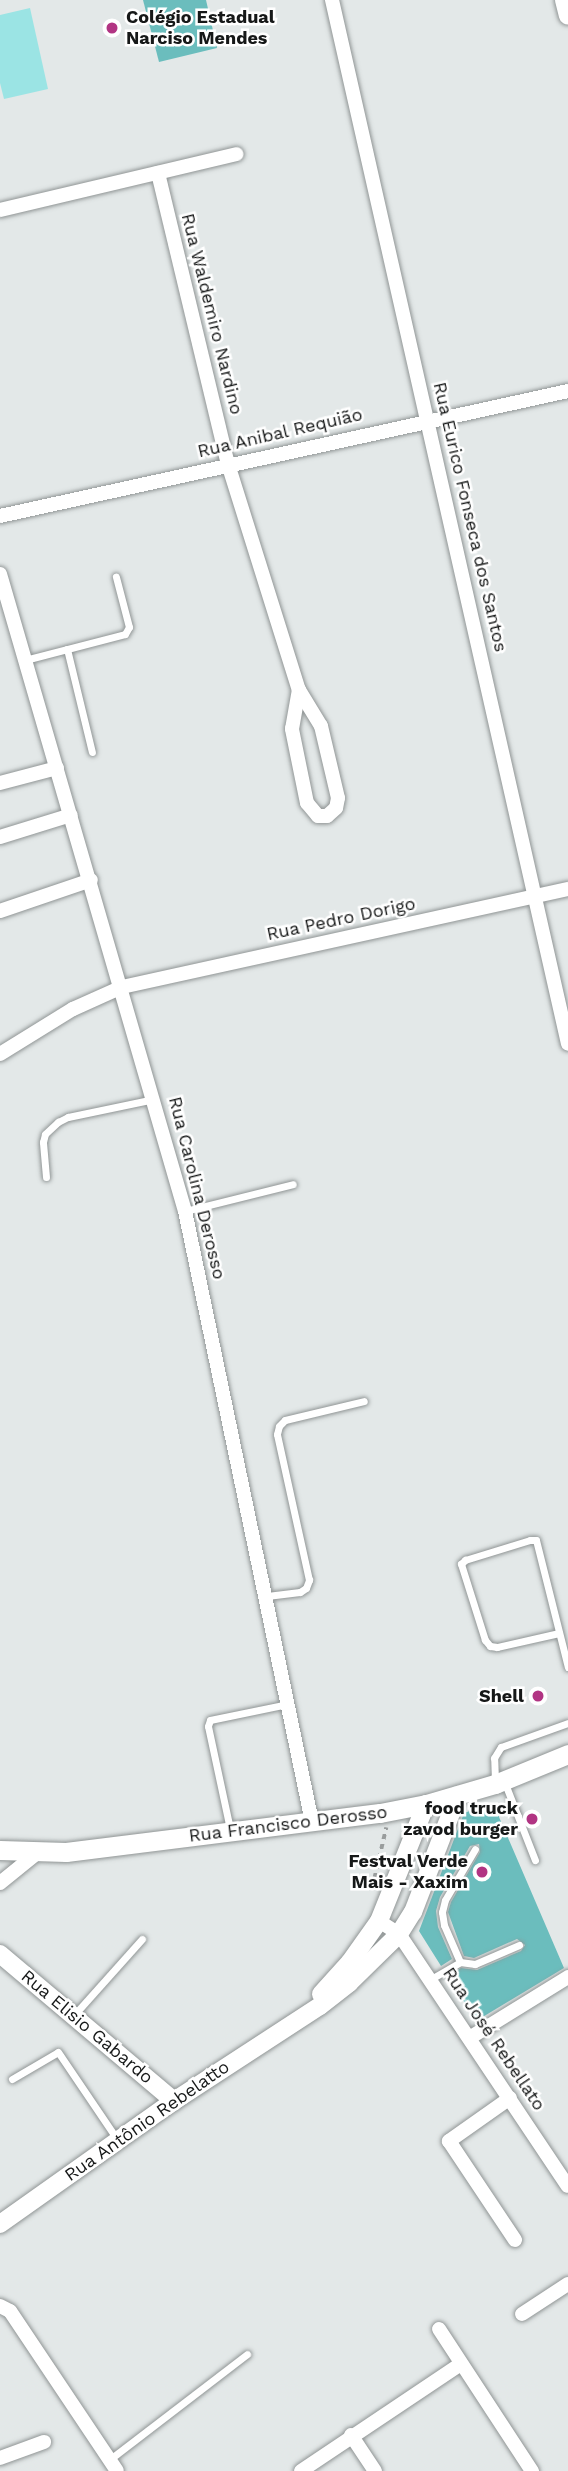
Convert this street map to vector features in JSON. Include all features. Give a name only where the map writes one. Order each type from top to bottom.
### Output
[{"type":"main road","name":"Rua Francisco Derosso","points":[[0,1850],[37,1853],[380,1813],[458,1795],[499,1782],[568,1754]]},
{"type":"street","name":"Rua Eurico Fonseca dos Santos","points":[[332,0],[568,1044]]},
{"type":"street","points":[[564,0],[568,16]]},
{"type":"street","points":[[0,210],[236,154]]},
{"type":"street","name":"Rua Waldemiro Nardino","points":[[158,173],[228,464],[299,690]]},
{"type":"street","name":"Rua Anibal Requião","points":[[0,516],[568,390]]},
{"type":"street","name":"Rua Carolina Derosso","points":[[0,574],[186,1211],[312,1822]]},
{"type":"street","points":[[0,631],[16,627]]},
{"type":"street","points":[[299,690],[321,726],[338,798],[336,808],[327,816],[318,816],[307,803],[292,729],[299,690]]},
{"type":"street","points":[[0,783],[57,768]]},
{"type":"street","points":[[0,837],[71,815]]},
{"type":"street","points":[[0,911],[91,880]]},
{"type":"street","name":"Rua Pedro Dorigo","points":[[0,1054],[73,1009],[122,987],[568,890]]},
{"type":"street","name":"Rua Antônio Rebelatto","points":[[0,2224],[173,2101],[335,1995],[399,1934],[415,1907],[458,1795]]},
{"type":"street","name":"Rua Antônio Rebelatto","points":[[296,2020],[350,1962],[379,1922],[426,1804]]},
{"type":"street","points":[[0,1883],[37,1853]]},
{"type":"street","name":"Rua José Rebellato","points":[[379,1922],[399,1934],[471,2037],[568,2186]]},
{"type":"street","name":"Rua Elisio Gabardo","points":[[0,1954],[173,2101]]},
{"type":"street","points":[[471,2037],[568,1977]]},
{"type":"street","points":[[510,2098],[449,2141],[515,2240]]},
{"type":"street","points":[[522,2314],[568,2284]]},
{"type":"street","points":[[0,2306],[10,2311],[113,2465]]},
{"type":"street","points":[[439,2329],[532,2471]]},
{"type":"street","points":[[301,2471],[351,2435],[461,2364]]},
{"type":"street","points":[[351,2435],[375,2471]]},
{"type":"street","points":[[0,2458],[44,2442]]},
{"type":"lane","points":[[25,660],[125,634],[129,627],[116,577]]},
{"type":"lane","points":[[68,649],[92,752]]},
{"type":"lane","points":[[47,1177],[43,1142],[45,1134],[58,1122],[68,1117],[155,1099]]},
{"type":"lane","points":[[186,1211],[293,1184]]},
{"type":"lane","points":[[267,1596],[300,1591],[306,1588],[309,1580],[277,1434],[279,1426],[285,1420],[363,1401]]},
{"type":"lane","points":[[559,1633],[497,1647],[490,1646],[485,1640],[461,1564],[465,1560],[530,1540],[536,1541],[568,1667]]},
{"type":"lane","points":[[230,1832],[208,1726],[210,1720],[288,1704]]},
{"type":"lane","points":[[535,1860],[499,1782],[494,1758],[500,1747],[568,1723]]},
{"type":"lane","points":[[460,1962],[444,1925],[442,1912],[445,1900],[475,1849]]},
{"type":"lane","points":[[73,2016],[142,1940]]},
{"type":"lane","points":[[431,1979],[460,1962],[475,1964],[519,1945]]},
{"type":"lane","points":[[12,2079],[58,2052],[117,2140]]},
{"type":"lane","points":[[113,2465],[247,2354]]},
{"type":"path","points":[[380,1813],[382,1826],[387,1831],[370,1895],[389,1902]]},
{"type":"shaded area","points":[[30,8],[48,89],[4,99],[0,83],[0,15]]},
{"type":"building","points":[[143,0],[206,0],[217,48],[159,62]]},
{"type":"building","name":"Festval Verde Mais - Xaxim","points":[[493,1803],[564,1968],[476,2021],[448,1976],[461,1968],[477,1970],[521,1951],[525,1945],[517,1939],[474,1958],[464,1956],[448,1912],[480,1852],[479,1844],[470,1846],[440,1897],[436,1911],[438,1927],[452,1959],[441,1966],[419,1931],[464,1813]]},
{"type":"place","name":"Colégio Estadual Narciso Mendes","points":[[112,28]]},
{"type":"place","name":"Shell","points":[[538,1696]]},
{"type":"place","name":"food truck zavod burger","points":[[532,1819]]},
{"type":"place","name":"Festval Verde Mais - Xaxim","points":[[482,1872]]}]
